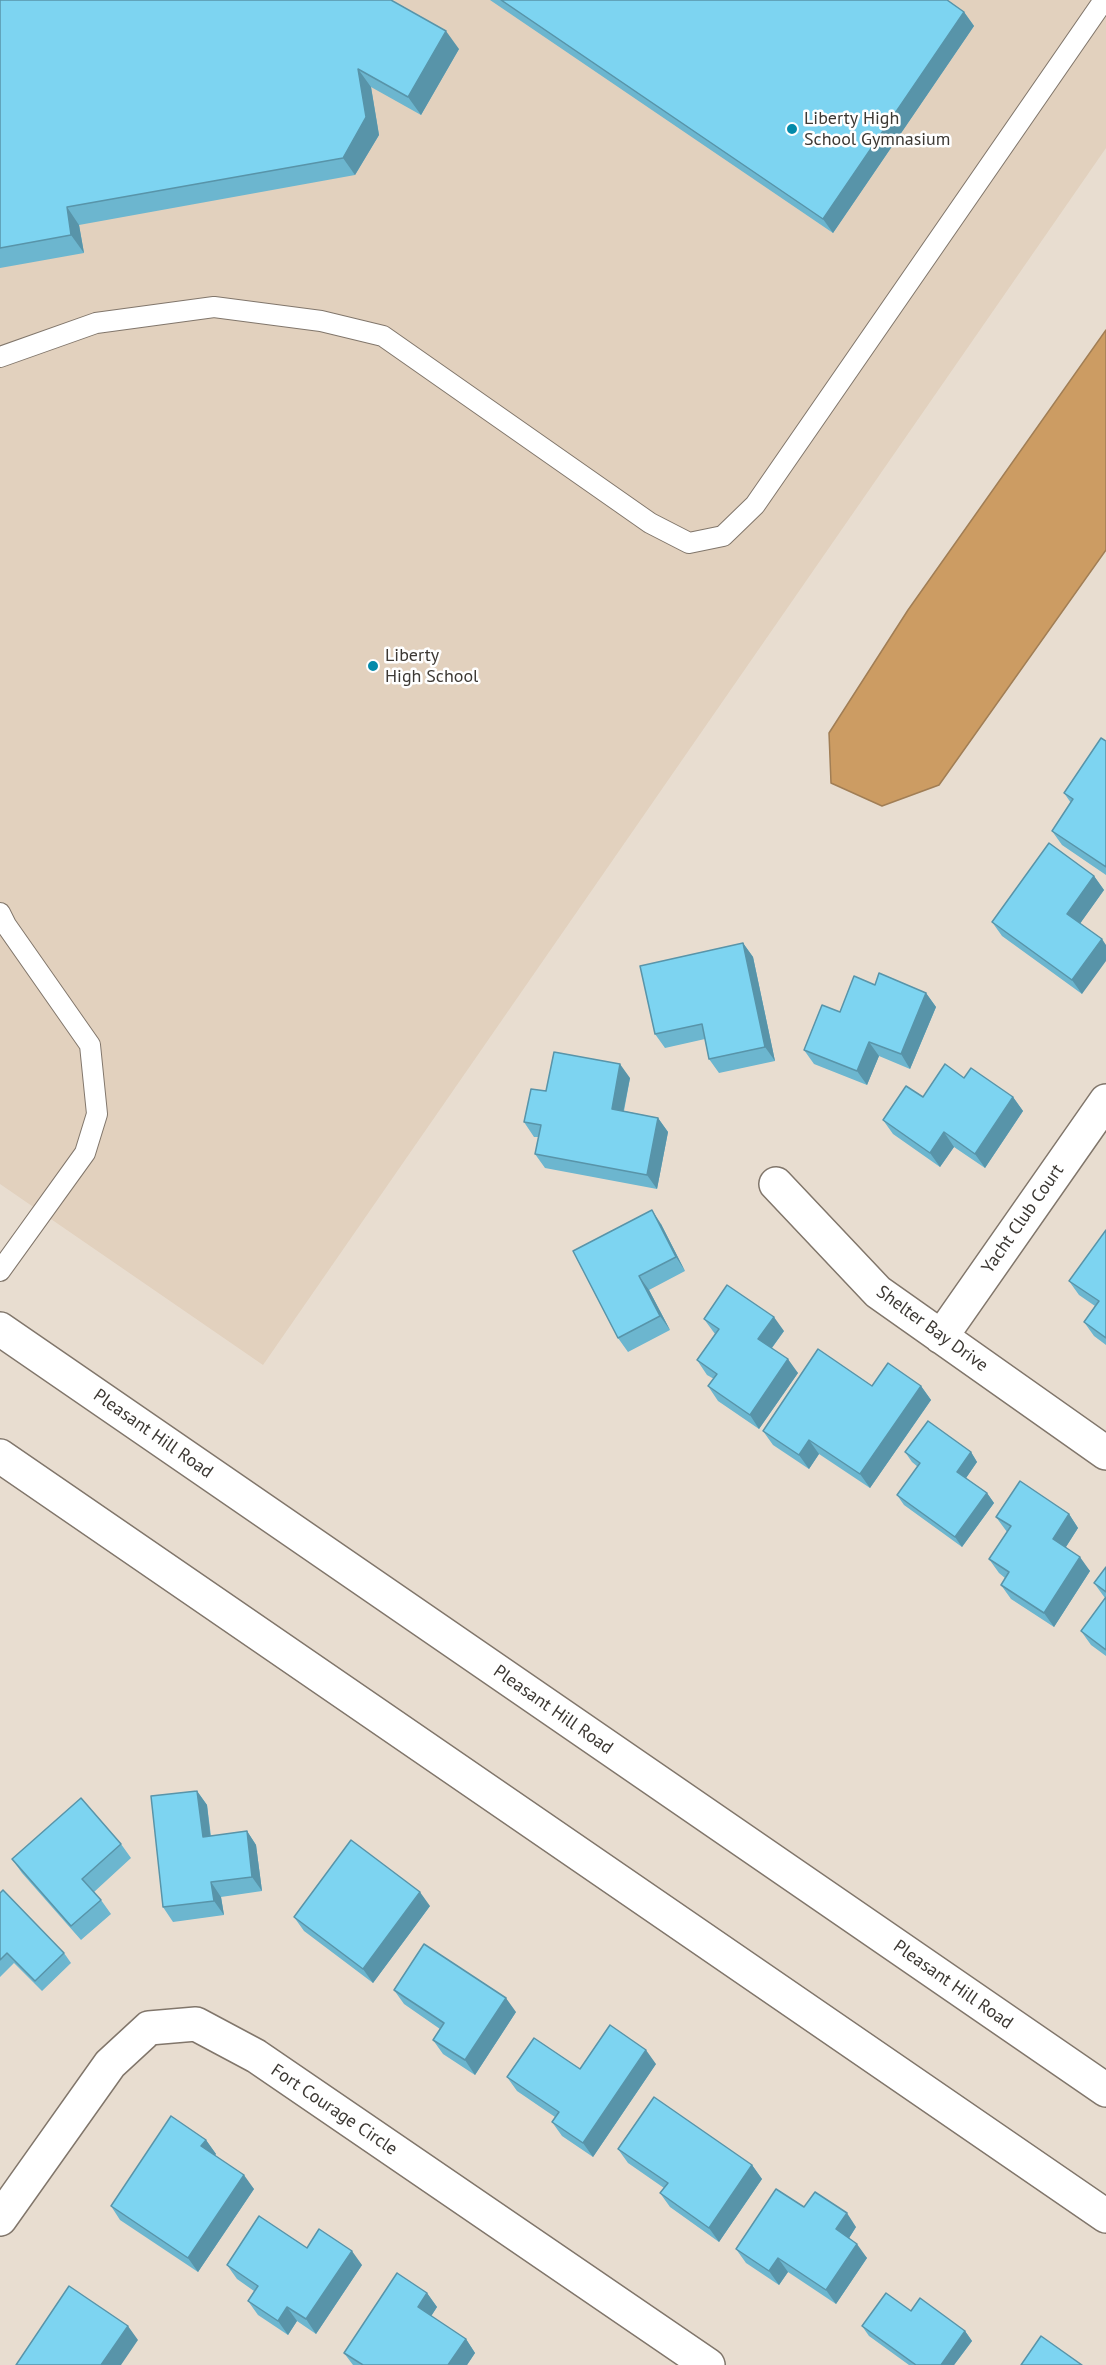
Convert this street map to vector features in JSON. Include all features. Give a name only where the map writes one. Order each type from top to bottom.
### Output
[{"type":"main road","name":"Yacht Club Court","points":[[941,1337],[1106,1101]]},
{"type":"main road","name":"Shelter Bay Drive","points":[[776,1184],[878,1292],[1106,1453]]},
{"type":"main road","name":"Pleasant Hill Road","points":[[0,1329],[1106,2090]]},
{"type":"main road","points":[[0,1456],[1106,2216]]},
{"type":"main road","name":"Fort Courage Circle","points":[[0,2219],[110,2064],[148,2028],[196,2024],[256,2056],[708,2365]]},
{"type":"lane","points":[[0,357],[96,323],[214,307],[321,321],[383,336],[650,523],[689,543],[723,536],[754,505],[1104,0]]},
{"type":"lane","points":[[0,913],[6,925],[90,1045],[97,1114],[85,1153],[0,1271]]},
{"type":"shaded area","name":"Liberty High School","points":[[0,0],[1106,0],[1106,148],[263,1365],[0,1184]]},
{"type":"shaded area","points":[[1106,330],[1106,550],[939,785],[882,806],[831,783],[829,733],[908,610]]},
{"type":"building","points":[[0,0],[391,0],[446,31],[408,97],[358,69],[366,117],[343,158],[67,207],[71,235],[0,248]]},
{"type":"building","name":"Liberty High School Gymnasium","points":[[501,0],[947,0],[964,12],[823,219]]},
{"type":"building","points":[[1101,738],[1106,741],[1106,867],[1052,831],[1073,799],[1064,793]]},
{"type":"building","points":[[1049,843],[1094,876],[1067,914],[1102,939],[1072,980],[992,922]]},
{"type":"building","points":[[743,943],[765,1047],[709,1059],[702,1024],[655,1034],[640,966]]},
{"type":"building","points":[[879,973],[926,993],[901,1054],[869,1042],[857,1071],[804,1050],[822,1005],[840,1012],[854,976],[875,985]]},
{"type":"building","points":[[554,1052],[620,1064],[612,1109],[658,1118],[647,1175],[535,1154],[541,1125],[524,1122],[531,1089],[546,1091]]},
{"type":"building","points":[[945,1064],[964,1078],[971,1068],[1013,1097],[975,1154],[944,1132],[930,1153],[883,1120],[906,1086],[923,1097]]},
{"type":"building","points":[[652,1210],[676,1257],[639,1276],[660,1316],[618,1338],[573,1251]]},
{"type":"building","points":[[1106,1230],[1106,1338],[1084,1322],[1099,1301],[1069,1281]]},
{"type":"building","points":[[727,1285],[774,1317],[758,1339],[788,1359],[750,1415],[708,1386],[717,1374],[697,1360],[719,1329],[704,1319]]},
{"type":"building","points":[[818,1349],[872,1386],[888,1363],[921,1386],[860,1474],[809,1440],[799,1455],[763,1431]]},
{"type":"building","points":[[928,1421],[971,1452],[957,1472],[987,1493],[955,1537],[897,1495],[920,1463],[905,1452]]},
{"type":"building","points":[[1020,1481],[1069,1514],[1053,1539],[1080,1557],[1044,1613],[1001,1585],[1009,1572],[989,1559],[1011,1526],[996,1517]]},
{"type":"building","points":[[1106,1567],[1106,1592],[1094,1583]]},
{"type":"building","points":[[1106,1597],[1106,1650],[1081,1631]]},
{"type":"building","points":[[197,1791],[203,1837],[247,1831],[252,1877],[211,1882],[214,1901],[163,1907],[151,1796]]},
{"type":"building","points":[[81,1798],[121,1844],[82,1879],[101,1900],[71,1926],[12,1859]]},
{"type":"building","points":[[351,1840],[420,1892],[363,1969],[294,1917]]},
{"type":"building","points":[[3,1890],[64,1953],[35,1981],[7,1953],[0,1960],[0,1893]]},
{"type":"building","points":[[424,1944],[506,1998],[465,2060],[433,2040],[444,2023],[394,1990]]},
{"type":"building","points":[[610,2025],[646,2050],[583,2143],[552,2122],[559,2112],[507,2077],[534,2038],[580,2069]]},
{"type":"building","points":[[654,2097],[752,2165],[709,2228],[660,2193],[668,2183],[618,2149]]},
{"type":"building","points":[[171,2116],[206,2140],[201,2146],[244,2175],[188,2258],[111,2206]]},
{"type":"building","points":[[776,2189],[804,2207],[815,2192],[847,2213],[836,2229],[857,2244],[826,2290],[778,2258],[769,2271],[736,2249]]},
{"type":"building","points":[[259,2216],[307,2248],[319,2229],[352,2251],[306,2319],[287,2307],[278,2321],[248,2301],[258,2286],[227,2265]]},
{"type":"building","points":[[397,2273],[427,2293],[418,2307],[466,2339],[448,2365],[363,2365],[344,2353]]},
{"type":"building","points":[[69,2286],[128,2326],[101,2365],[16,2365]]},
{"type":"building","points":[[886,2293],[911,2311],[920,2298],[965,2331],[941,2365],[916,2365],[862,2326]]},
{"type":"building","points":[[1041,2336],[1082,2365],[1021,2365]]},
{"type":"place","name":"Liberty High School Gymnasium","points":[[792,129]]},
{"type":"place","name":"Liberty High School","points":[[373,666]]}]
